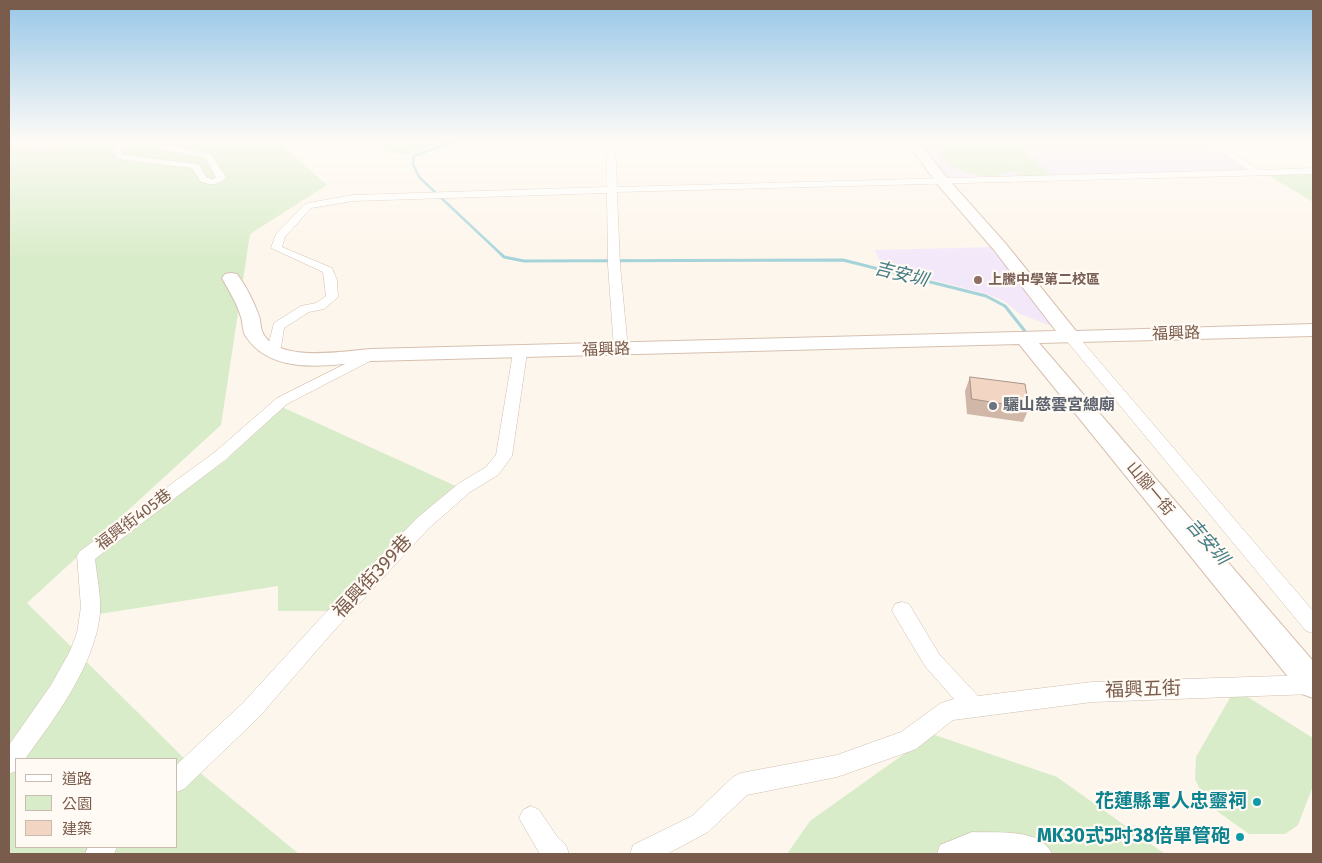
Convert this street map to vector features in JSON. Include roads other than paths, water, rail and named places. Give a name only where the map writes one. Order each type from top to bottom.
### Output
[{"type":"street","points":[[205,180],[211,182],[219,180]]},
{"type":"street","points":[[613,180],[615,261],[622,349]]},
{"type":"street","points":[[231,278],[250,316],[253,334],[261,345],[273,354],[278,326],[305,309],[320,306],[332,297],[332,280],[328,270],[276,248],[280,236],[290,223],[308,206],[353,198],[444,194],[997,180]]},
{"type":"street","points":[[943,182],[1000,247],[1071,337],[1313,625]]},
{"type":"street","name":"福興路","points":[[273,354],[298,359],[371,355],[520,353],[1313,330]]},
{"type":"street","name":"山腳一街","points":[[1031,339],[1313,685]]},
{"type":"street","name":"福興街399巷","points":[[178,779],[251,710],[324,628],[423,523],[464,488],[492,471],[498,464],[504,456],[520,353]]},
{"type":"street","name":"福興街405巷","points":[[9,763],[44,716],[75,660],[86,635],[90,613],[86,556],[220,456],[282,401],[371,355]]},
{"type":"street","points":[[902,610],[932,660],[974,707]]},
{"type":"street","name":"福興五街","points":[[642,854],[700,824],[741,785],[837,766],[908,741],[949,710],[1092,692],[1313,685]]},
{"type":"street","points":[[531,818],[549,848],[556,854]]},
{"type":"street","points":[[949,854],[972,844],[1032,848],[1040,854]]},
{"type":"waterway","name":"吉安圳","points":[[422,180],[503,256]]},
{"type":"waterway","name":"吉安圳","points":[[503,256],[524,261],[843,260],[986,296],[1005,306],[1028,335]]},
{"type":"place","name":"上騰中學第二校區","points":[[978,280]]},
{"type":"place","name":"驪山慈雲宮總廟","points":[[993,406]]},
{"type":"place","name":"花蓮縣軍人忠靈祠","points":[[1257,802]]},
{"type":"place","name":"MK30式5吋38倍單管砲","points":[[1240,837]]}]
